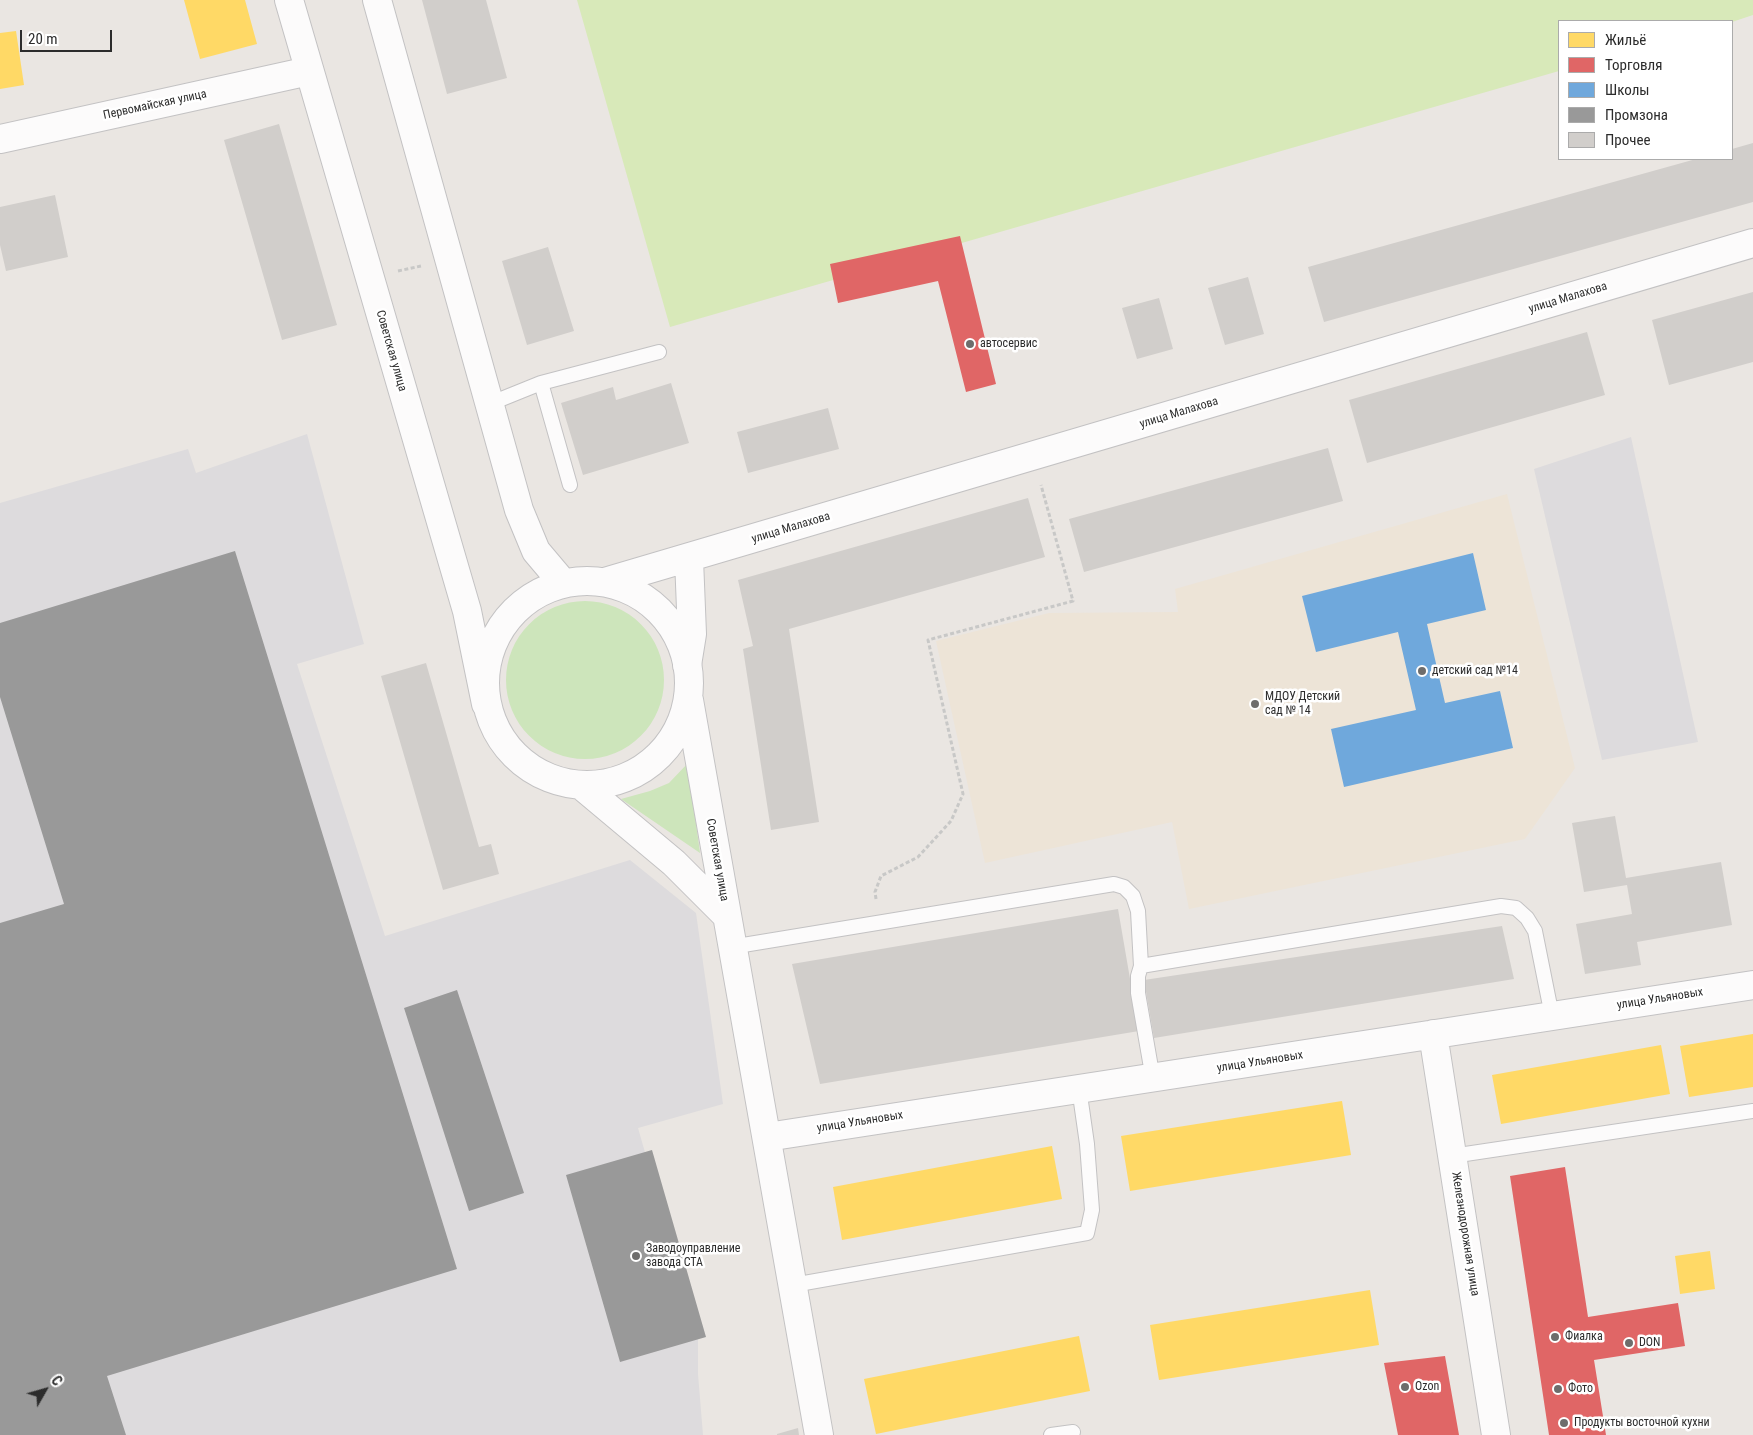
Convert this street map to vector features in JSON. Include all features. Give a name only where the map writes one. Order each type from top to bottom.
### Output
[{"type":"street","name":"Советская улица","points":[[289,0],[467,611],[486,704],[500,740],[532,770],[552,780],[582,786],[631,777],[657,760],[679,730],[689,700]]},
{"type":"street","points":[[377,0],[519,510],[536,551],[563,583]]},
{"type":"street","name":"Первомайская улица","points":[[0,139],[309,71]]},
{"type":"street","name":"улица Малахова","points":[[605,582],[689,559],[1753,243]]},
{"type":"street","points":[[687,666],[692,634],[689,559]]},
{"type":"street","name":"Советская улица","points":[[486,704],[484,677],[493,640],[502,625],[528,598],[563,583],[605,582],[634,591],[664,614],[680,638],[687,666],[689,700],[727,916]]},
{"type":"street","name":"Советская улица","points":[[582,786],[674,863],[727,916]]},
{"type":"street","points":[[727,916],[731,947],[820,1435]]},
{"type":"street","name":"улица Ульяновых","points":[[767,1137],[1753,985]]},
{"type":"street","name":"Железнодорожная улица","points":[[1433,1034],[1496,1435]]},
{"type":"lane","points":[[489,404],[541,383],[659,352]]},
{"type":"lane","points":[[541,383],[570,485]]},
{"type":"lane","points":[[731,947],[1114,884],[1124,887],[1133,896],[1138,911],[1142,966],[1138,976],[1138,992],[1153,1079]]},
{"type":"lane","points":[[1142,966],[1501,906],[1516,908],[1527,918],[1535,931],[1552,1016]]},
{"type":"lane","points":[[793,1285],[1087,1232],[1092,1210],[1087,1144],[1079,1088]]},
{"type":"lane","points":[[1452,1156],[1753,1111]]},
{"type":"lane","points":[[1051,1435],[1073,1432]]},
{"type":"path","points":[[370,278],[448,260]]},
{"type":"path","points":[[877,922],[875,892],[880,876],[918,857],[952,821],[963,794],[928,640],[1073,601],[1034,456]]},
{"type":"shaded area","points":[[307,434],[364,644],[297,664],[385,936],[630,860],[696,913],[723,1104],[638,1128],[698,1337],[698,1374],[703,1435],[0,1435],[0,503],[188,449],[196,473]]},
{"type":"shaded area","points":[[1631,437],[1698,742],[1602,760],[1534,469]]},
{"type":"shaded area","name":"МДОУ Детский сад № 14","points":[[1507,494],[1575,768],[1525,839],[1189,909],[1172,822],[985,863],[936,641],[1049,613],[1178,612],[1175,589]]},
{"type":"green space","points":[[577,0],[1753,0],[1753,15],[1733,22],[1733,20],[1558,20],[1558,71],[670,327]]},
{"type":"green space","points":[[593,601],[608,604],[622,610],[641,624],[651,636],[661,657],[664,680],[661,703],[651,724],[641,736],[629,746],[608,756],[593,759],[577,759],[562,756],[541,746],[519,724],[507,695],[506,672],[509,657],[519,636],[541,614],[570,602]]},
{"type":"green space","points":[[688,763],[700,853],[621,799],[650,791],[669,783]]},
{"type":"building: Жильё","points":[[184,0],[245,0],[257,44],[200,59]]},
{"type":"building: Жильё","points":[[16,31],[24,85],[0,89],[0,33]]},
{"type":"building: Жильё","points":[[1753,1034],[1753,1087],[1689,1097],[1680,1046]]},
{"type":"building: Жильё","points":[[1661,1045],[1670,1094],[1501,1124],[1492,1075]]},
{"type":"building: Жильё","points":[[1342,1101],[1351,1155],[1130,1191],[1121,1136]]},
{"type":"building: Жильё","points":[[1052,1146],[1062,1199],[842,1240],[833,1187]]},
{"type":"building: Жильё","points":[[1710,1251],[1715,1289],[1680,1294],[1675,1256]]},
{"type":"building: Жильё","points":[[1370,1290],[1379,1345],[1159,1380],[1150,1325]]},
{"type":"building: Жильё","points":[[1079,1336],[1090,1391],[876,1434],[864,1379]]},
{"type":"building: Торговля","name":"автосервис","points":[[960,236],[996,384],[966,392],[938,281],[838,303],[830,264]]},
{"type":"building: Торговля","points":[[1565,1167],[1588,1317],[1678,1303],[1685,1346],[1594,1360],[1606,1435],[1549,1435],[1510,1176]]},
{"type":"building: Торговля","points":[[1445,1356],[1459,1435],[1398,1435],[1384,1363]]},
{"type":"building: Школы","name":"детский сад №14","points":[[1473,553],[1486,610],[1427,624],[1445,703],[1500,691],[1513,748],[1344,787],[1331,729],[1416,710],[1398,632],[1316,652],[1302,596]]},
{"type":"building: Промзона","points":[[235,551],[457,1269],[107,1376],[126,1435],[0,1435],[0,923],[64,904],[0,697],[0,623]]},
{"type":"building: Промзона","points":[[457,990],[524,1193],[469,1211],[404,1008]]},
{"type":"building: Промзона","name":"Заводоуправление завода СТА","points":[[652,1150],[706,1337],[620,1362],[566,1175]]},
{"type":"building: Прочее","points":[[422,0],[486,0],[507,78],[447,94]]},
{"type":"building: Прочее","points":[[279,124],[337,325],[282,340],[224,140]]},
{"type":"building: Прочее","points":[[1753,143],[1753,202],[1324,322],[1308,267],[1692,160],[1733,160],[1733,149]]},
{"type":"building: Прочее","points":[[55,195],[68,257],[6,271],[0,245],[0,207]]},
{"type":"building: Прочее","points":[[548,247],[574,331],[527,345],[502,261]]},
{"type":"building: Прочее","points":[[1248,277],[1264,334],[1225,345],[1208,288]]},
{"type":"building: Прочее","points":[[1753,292],[1753,362],[1669,385],[1652,320]]},
{"type":"building: Прочее","points":[[1159,298],[1173,349],[1137,359],[1122,308]]},
{"type":"building: Прочее","points":[[1587,332],[1605,395],[1367,463],[1349,400]]},
{"type":"building: Прочее","points":[[671,383],[689,443],[583,475],[561,403],[613,387],[616,400]]},
{"type":"building: Прочее","points":[[828,408],[839,449],[748,473],[737,432]]},
{"type":"building: Прочее","points":[[1328,448],[1343,501],[1084,572],[1069,519]]},
{"type":"building: Прочее","points":[[1028,498],[1045,557],[789,629],[819,822],[771,830],[743,649],[753,646],[738,580]]},
{"type":"building: Прочее","points":[[426,663],[479,847],[491,844],[499,874],[443,890],[381,676]]},
{"type":"building: Прочее","points":[[1615,816],[1626,878],[1721,862],[1732,925],[1637,942],[1641,965],[1585,974],[1576,924],[1632,914],[1627,885],[1584,892],[1572,823]]},
{"type":"building: Прочее","points":[[1118,909],[1139,1031],[820,1084],[792,964]]},
{"type":"building: Прочее","points":[[1502,926],[1514,979],[1154,1038],[1144,980]]},
{"type":"building: Прочее","points":[[798,1428],[799,1435],[777,1435],[777,1434]]},
{"type":"place","name":"автосервис","points":[[970,344]]},
{"type":"place","name":"детский сад №14","points":[[1422,671]]},
{"type":"place","name":"МДОУ Детский сад № 14","points":[[1255,704]]},
{"type":"place","name":"Заводоуправление завода СТА","points":[[636,1256]]},
{"type":"place","name":"Фиалка","points":[[1555,1337]]},
{"type":"place","name":"DON","points":[[1629,1343]]},
{"type":"place","name":"Ozon","points":[[1405,1387]]},
{"type":"place","name":"Фото","points":[[1558,1389]]},
{"type":"place","name":"Продукты восточной кухни","points":[[1564,1423]]}]
